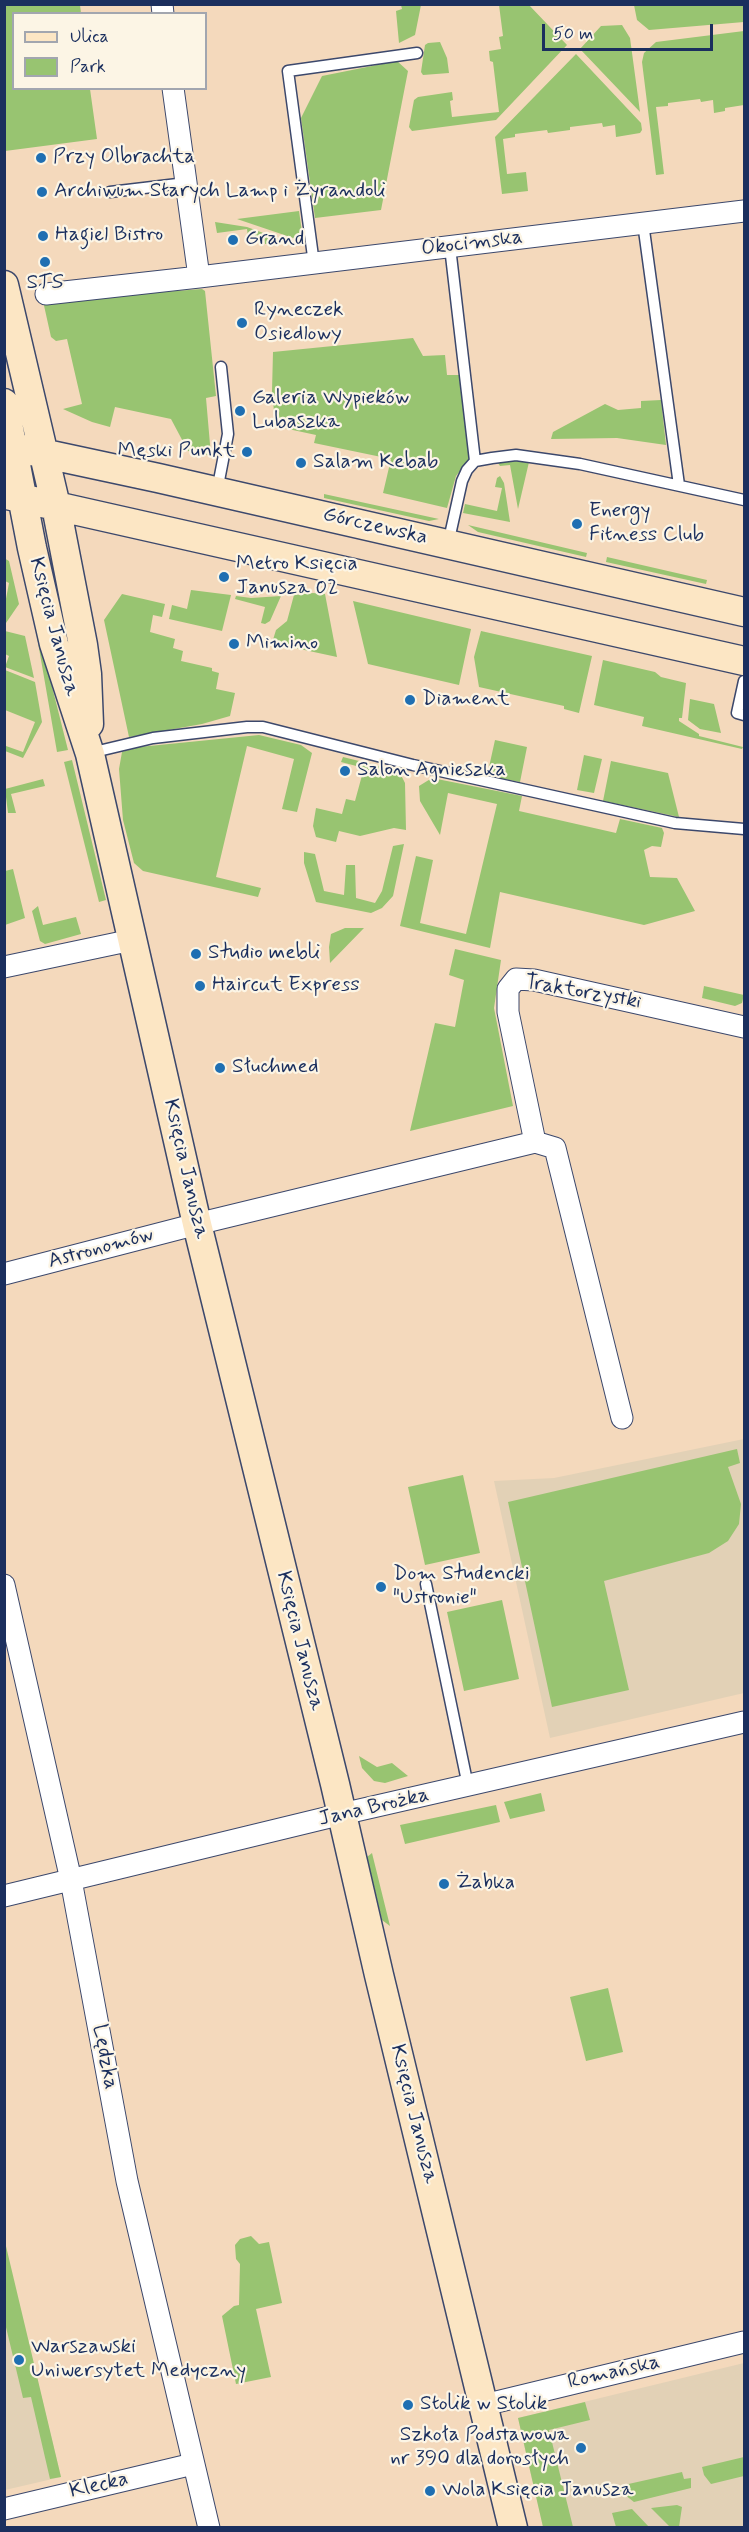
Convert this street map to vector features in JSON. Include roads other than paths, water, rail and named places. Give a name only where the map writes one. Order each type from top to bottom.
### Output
[{"type":"street","points":[[174,90],[199,277]]},
{"type":"street","name":"Okocimska","points":[[46,294],[314,264],[744,211]]},
{"type":"street","name":"Księcia Janusza","points":[[4,285],[56,506],[87,674],[90,754]]},
{"type":"street","name":"Księcia Janusza","points":[[4,403],[14,497],[54,644],[90,754],[197,1224],[342,1814],[513,2528]]},
{"type":"street","name":"Górczewska","points":[[9,446],[744,612]]},
{"type":"street","points":[[14,497],[744,661]]},
{"type":"street","points":[[4,967],[132,939]]},
{"type":"street","name":"Traktorzystki","points":[[535,1142],[508,1012],[507,989],[516,979],[534,980],[606,995],[744,1027]]},
{"type":"street","points":[[197,1224],[535,1142],[555,1148],[622,1418]]},
{"type":"street","name":"Astronomów","points":[[4,1274],[197,1224]]},
{"type":"street","name":"Lędzka","points":[[4,1585],[71,1880],[127,2181],[209,2528]]},
{"type":"street","name":"Jana Brożka","points":[[4,1896],[342,1814],[744,1722]]},
{"type":"street","name":"Romańska","points":[[484,2405],[744,2342]]},
{"type":"street","name":"Klecka","points":[[4,2509],[194,2464]]},
{"type":"lane","points":[[314,264],[288,71],[417,53]]},
{"type":"lane","points":[[110,192],[186,183]]},
{"type":"lane","points":[[643,223],[679,484]]},
{"type":"lane","points":[[450,247],[476,461]]},
{"type":"lane","points":[[216,491],[228,434],[221,367]]},
{"type":"lane","points":[[448,544],[462,481],[467,470],[476,461],[516,455],[580,464],[744,500]]},
{"type":"lane","points":[[744,681],[737,713],[744,714]]},
{"type":"lane","points":[[90,754],[153,738],[263,727],[413,765],[675,823],[744,829]]},
{"type":"lane","points":[[426,1584],[468,1786]]},
{"type":"place","name":"Przy Olbrachta","points":[[41,158]]},
{"type":"place","name":"Archiwum Starych Lamp i Żyrandoli","points":[[42,192]]},
{"type":"place","name":"Hagiel Bistro","points":[[43,236]]},
{"type":"place","name":"Grand","points":[[233,240]]},
{"type":"place","name":"STS","points":[[45,262]]},
{"type":"place","name":"Ryneczek Osiedlowy","points":[[242,323]]},
{"type":"place","name":"Galeria Wypieków Lubaszka","points":[[240,411]]},
{"type":"place","name":"Męski Punkt","points":[[247,452]]},
{"type":"place","name":"Salam Kebab","points":[[301,463]]},
{"type":"place","name":"Energy Fitness Club","points":[[577,524]]},
{"type":"place","name":"Metro Księcia Janusza 02","points":[[224,577]]},
{"type":"place","name":"Mimino","points":[[234,644]]},
{"type":"place","name":"Diament","points":[[410,700]]},
{"type":"place","name":"Salon Agnieszka","points":[[345,771]]},
{"type":"place","name":"Studio mebli","points":[[196,954]]},
{"type":"place","name":"Haircut Express","points":[[200,986]]},
{"type":"place","name":"Słuchmed","points":[[220,1068]]},
{"type":"place","name":"Dom Studencki \"Ustronie\"","points":[[381,1587]]},
{"type":"place","name":"Żabka","points":[[444,1884]]},
{"type":"place","name":"Warszawski Uniwersytet Medyczny","points":[[19,2360]]},
{"type":"place","name":"Stolik w Stolik","points":[[408,2405]]},
{"type":"place","name":"Szkoła Podstawowa nr 390 dla dorosłych","points":[[581,2448]]},
{"type":"place","name":"Wola Księcia Janusza","points":[[430,2491]]}]
